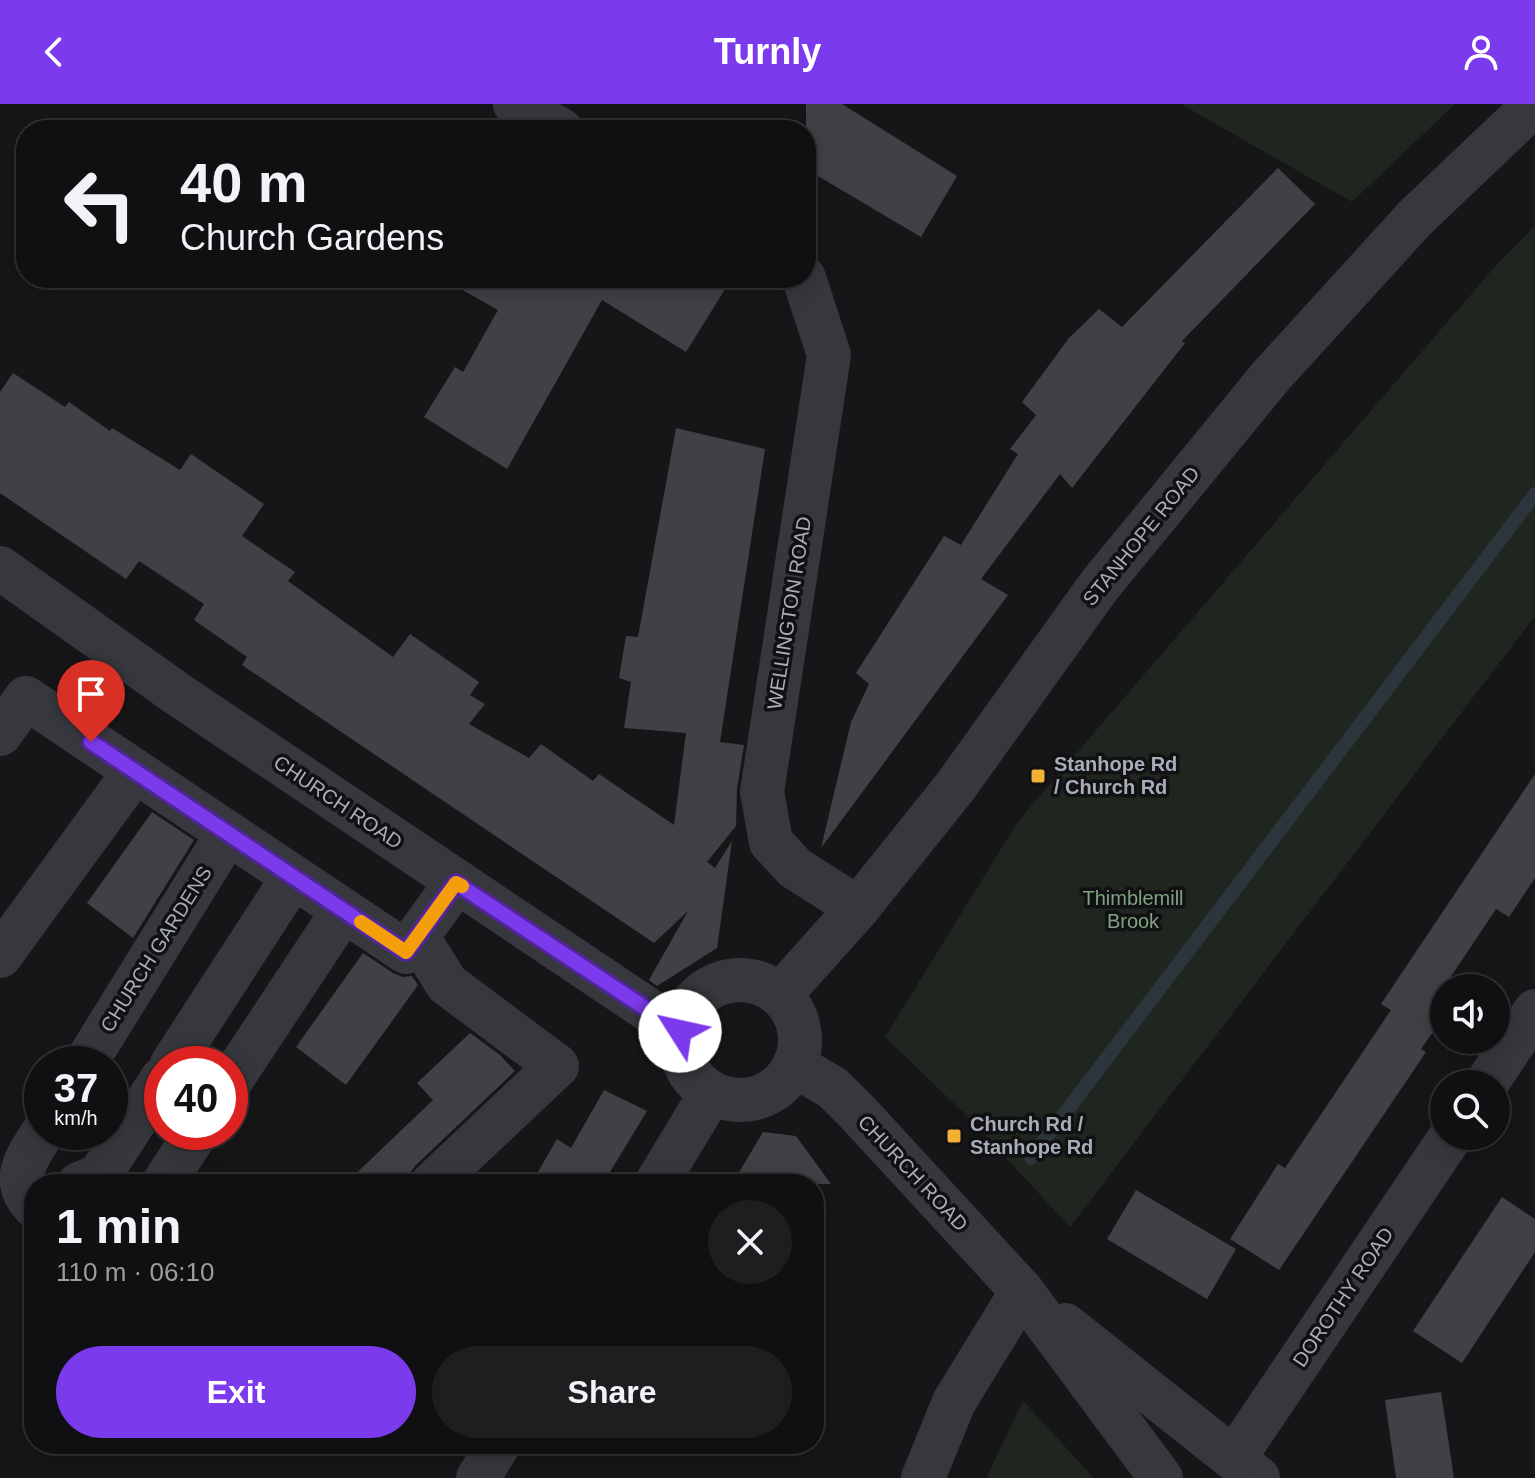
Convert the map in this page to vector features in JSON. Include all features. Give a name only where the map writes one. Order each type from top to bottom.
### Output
[{"type":"street","points":[[515,104],[543,120]]},
{"type":"street","name":"STANHOPE ROAD","points":[[780,995],[858,908],[955,787],[1099,586],[1271,376],[1415,218],[1535,104]]},
{"type":"street","name":"WELLINGTON ROAD","points":[[807,288],[829,355],[762,792],[771,842],[795,868],[858,908]]},
{"type":"street","name":"CHURCH ROAD","points":[[0,568],[179,695],[680,1031]]},
{"type":"street","points":[[0,734],[13,689],[406,952],[456,883]]},
{"type":"street","points":[[0,956],[135,771]]},
{"type":"street","name":"CHURCH GARDENS","points":[[96,1046],[228,833]]},
{"type":"street","points":[[184,1046],[293,877]]},
{"type":"street","points":[[248,1055],[343,911]]},
{"type":"street","points":[[417,936],[447,984],[557,1066],[443,1174]]},
{"type":"street","points":[[747,980],[765,985],[780,995],[792,1010],[799,1028],[800,1048],[783,1082],[768,1094],[729,1100],[711,1093],[696,1082],[685,1067],[680,1049],[680,1031],[685,1013],[696,998],[720,983],[747,980]]},
{"type":"street","points":[[1495,1070],[1535,1011]]},
{"type":"street","name":"CHURCH ROAD","points":[[794,1065],[833,1088],[1022,1291],[1161,1478]]},
{"type":"street","points":[[662,1174],[711,1093]]},
{"type":"street","points":[[100,1174],[144,1107]]},
{"type":"street","points":[[24,1195],[21,1168],[32,1150]]},
{"type":"street","points":[[170,1174],[185,1150]]},
{"type":"street","name":"DOROTHY ROAD","points":[[1247,1468],[1442,1150]]},
{"type":"street","points":[[923,1478],[954,1402],[1022,1291]]},
{"type":"street","name":"CHURCH ROAD","points":[[1022,1291],[1247,1468]]},
{"type":"street","points":[[478,1478],[493,1454]]},
{"type":"green space","points":[[1181,104],[1455,104],[1352,202]]},
{"type":"green space","name":"Thimblemill Brook","points":[[1535,226],[1535,616],[1070,1227],[966,1115],[885,1037],[1019,820],[1498,263]]},
{"type":"green space","points":[[1023,1401],[1094,1478],[986,1478]]},
{"type":"building","points":[[806,104],[842,104],[957,176],[921,237],[816,175],[816,120],[806,120]]},
{"type":"building","points":[[1278,168],[1315,204],[1182,341],[1185,343],[1072,488],[1060,474],[981,579],[1008,595],[821,848],[851,722],[869,684],[856,673],[944,536],[961,545],[1018,454],[1010,449],[1036,415],[1022,402],[1069,338],[1099,309],[1122,327]]},
{"type":"building","points":[[459,288],[726,288],[686,352],[602,300],[507,469],[424,417],[455,367],[463,372],[498,310]]},
{"type":"building","points":[[13,373],[65,407],[69,402],[110,431],[112,428],[180,470],[191,454],[264,504],[242,536],[295,572],[288,581],[393,657],[410,634],[479,682],[470,695],[485,704],[469,724],[529,758],[541,744],[593,781],[599,774],[674,825],[686,733],[624,728],[631,682],[619,678],[626,636],[638,637],[676,428],[765,449],[720,742],[744,745],[737,788],[736,826],[707,862],[715,868],[732,841],[717,948],[657,986],[649,980],[688,911],[654,943],[242,665],[247,657],[194,620],[204,604],[139,561],[126,579],[0,493],[0,392]]},
{"type":"building","points":[[1535,774],[1535,878],[1509,917],[1496,909],[1453,974],[1430,974],[1430,1036],[1421,1049],[1426,1052],[1279,1270],[1230,1239],[1278,1164],[1285,1168],[1391,1010],[1381,1004]]},
{"type":"building","points":[[152,812],[194,840],[133,938],[87,903]]},
{"type":"building","points":[[363,953],[393,973],[412,976],[418,985],[346,1085],[296,1047]]},
{"type":"building","points":[[470,1033],[500,1055],[515,1071],[409,1174],[355,1174],[433,1100],[417,1083]]},
{"type":"building","points":[[604,1090],[647,1111],[610,1172],[613,1174],[537,1174],[557,1139],[571,1148]]},
{"type":"building","points":[[763,1132],[796,1136],[824,1174],[738,1174]]},
{"type":"building","points":[[1136,1190],[1236,1249],[1207,1299],[1107,1239]]},
{"type":"building","points":[[1502,1197],[1535,1219],[1535,1252],[1462,1363],[1413,1331]]},
{"type":"building","points":[[1441,1392],[1454,1478],[1396,1478],[1385,1400]]},
{"type":"waterway","name":"Thimblemill Brook","points":[[1031,1158],[1535,494]]},
{"type":"slow traffic","points":[[361,922],[406,952],[456,883],[462,886]]},
{"type":"place","name":"Stanhope Rd / Church Rd","points":[[1038,776]]},
{"type":"place","name":"Church Rd / Stanhope Rd","points":[[954,1136]]},
{"type":"route","points":[[91,742],[406,952],[456,883],[680,1031]]}]
